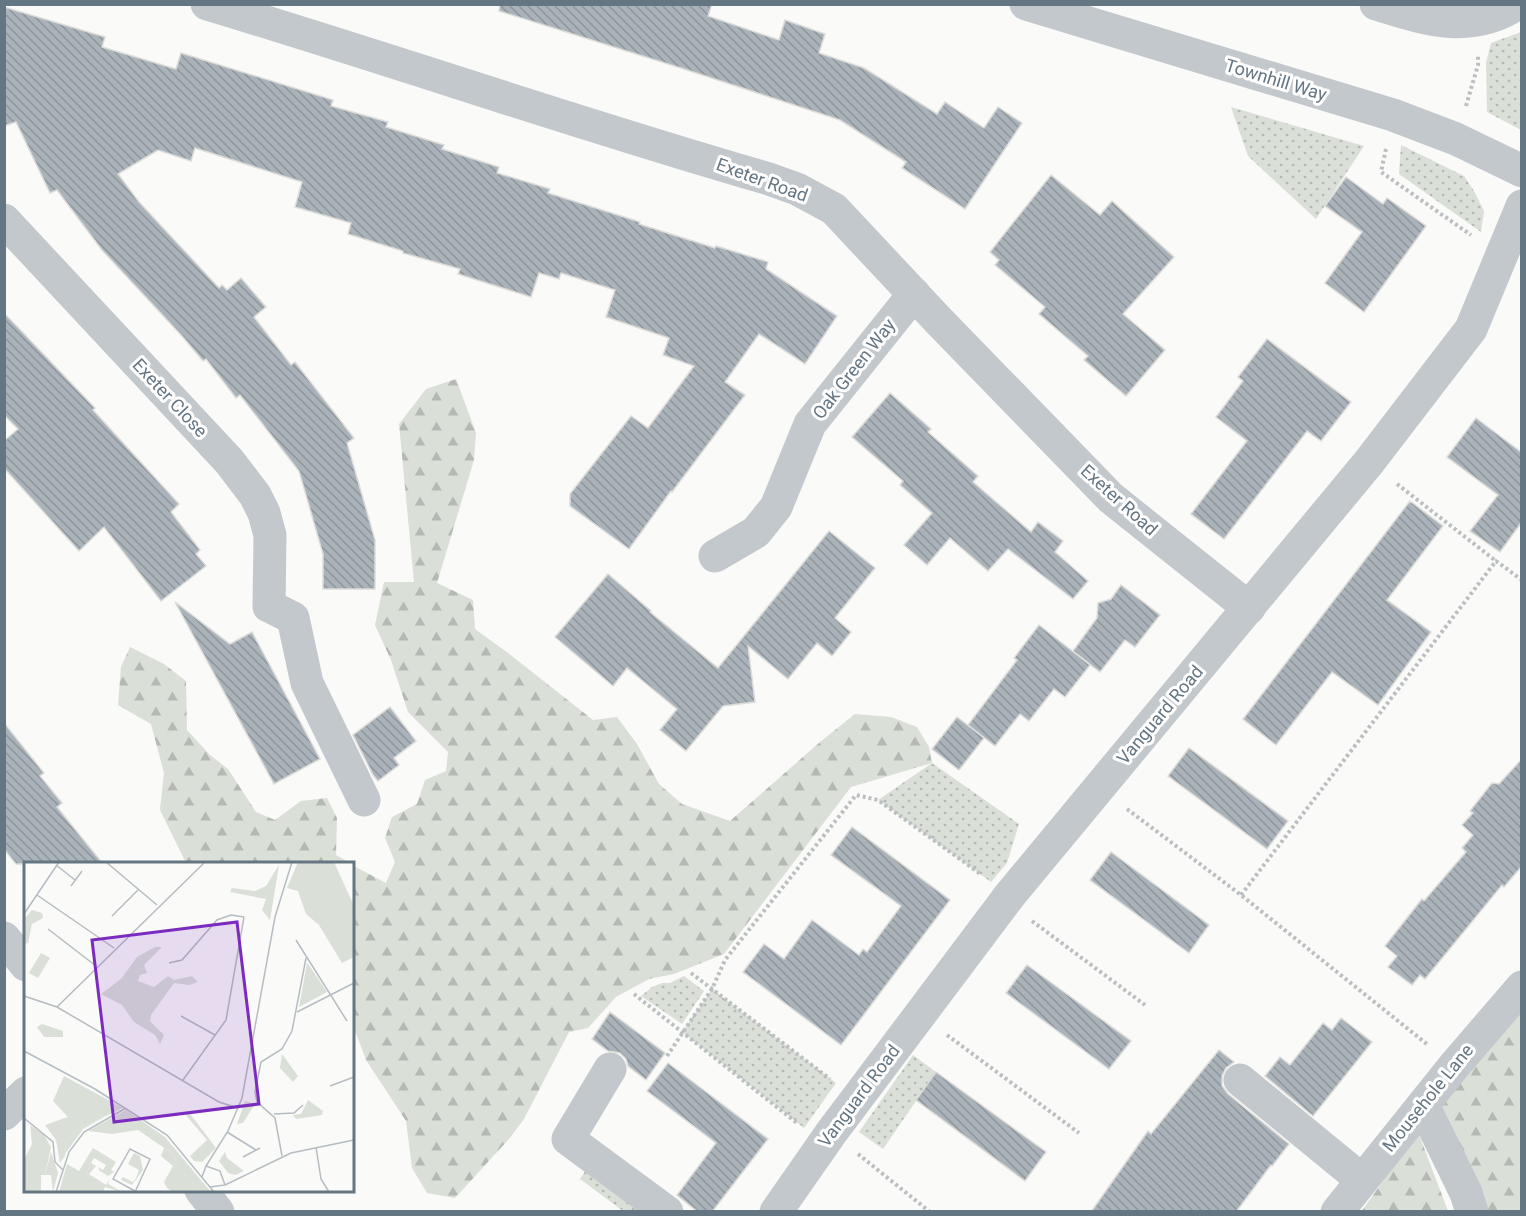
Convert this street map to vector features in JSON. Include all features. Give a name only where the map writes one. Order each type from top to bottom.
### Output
[{"type":"street","name":"Exeter Road","points":[[207,4],[797,189],[834,209],[1111,498],[1249,608]]},
{"type":"street","name":"Townhill Way","points":[[1026,4],[1393,115],[1456,140],[1521,171]]},
{"type":"street","points":[[1376,4],[1425,19],[1452,22],[1475,21],[1503,14],[1517,4]]},
{"type":"street","name":"Vanguard Road","points":[[776,1212],[857,1098],[1008,898],[1369,462],[1471,329],[1521,206]]},
{"type":"street","name":"Exeter Close","points":[[4,220],[229,461],[255,495],[264,513],[270,535],[269,606],[293,618],[307,683],[364,800]]},
{"type":"street","name":"Oak Green Way","points":[[715,556],[756,532],[776,507],[810,424],[914,294]]},
{"type":"street","points":[[4,938],[24,963]]},
{"type":"street","name":"Mousehole Lane","points":[[1337,1212],[1454,1066],[1521,987]]},
{"type":"street","points":[[610,1069],[568,1139],[667,1212]]},
{"type":"street","points":[[1240,1080],[1362,1180]]},
{"type":"street","points":[[4,1114],[24,1095]]},
{"type":"street","points":[[1423,1105],[1466,1193],[1472,1212]]},
{"type":"street","points":[[202,1192],[218,1212]]},
{"type":"path","points":[[1465,111],[1478,65],[1479,38],[1475,21]]},
{"type":"path","points":[[1393,115],[1381,172],[1475,238]]},
{"type":"path","points":[[1369,462],[1521,580]]},
{"type":"path","points":[[1241,895],[1496,561]]},
{"type":"path","points":[[1100,788],[1241,895],[1454,1066]]},
{"type":"path","points":[[667,1056],[712,989],[725,960],[856,795],[878,800],[1145,1005]]},
{"type":"path","points":[[691,973],[857,1098]]},
{"type":"path","points":[[634,994],[827,1139],[930,1212]]},
{"type":"path","points":[[920,1015],[1079,1133]]},
{"type":"green space","points":[[1521,32],[1521,130],[1487,112],[1486,63],[1491,43]]},
{"type":"green space","points":[[1231,107],[1364,146],[1316,219],[1248,156]]},
{"type":"green space","points":[[1401,145],[1464,176],[1484,211],[1481,232],[1399,174]]},
{"type":"green space","points":[[456,379],[476,433],[474,460],[437,583],[473,600],[475,629],[593,720],[617,717],[637,744],[659,784],[682,804],[730,821],[855,714],[891,717],[917,727],[929,747],[932,763],[851,787],[724,954],[674,974],[649,979],[616,997],[588,1028],[569,1032],[524,1119],[509,1139],[455,1198],[427,1193],[412,1168],[406,1121],[366,1060],[354,1028],[354,866],[386,883],[395,862],[385,838],[392,817],[417,804],[425,780],[446,771],[448,752],[408,712],[391,660],[375,625],[384,582],[414,582],[399,424],[426,389]]},
{"type":"green space","points":[[130,647],[164,664],[186,681],[187,730],[210,755],[228,769],[256,812],[275,820],[301,801],[327,798],[337,818],[336,855],[348,862],[186,862],[160,810],[164,773],[151,724],[118,705],[121,667]]},
{"type":"green space","points":[[932,763],[1019,824],[1007,863],[991,882],[878,800]]},
{"type":"green space","points":[[684,976],[704,991],[682,1024],[641,996],[652,987],[670,983]]},
{"type":"green space","points":[[712,989],[836,1083],[804,1128],[682,1032]]},
{"type":"green space","points":[[1521,1012],[1521,1211],[1485,1211],[1438,1107]]},
{"type":"green space","points":[[913,1055],[936,1072],[883,1149],[859,1132]]},
{"type":"green space","points":[[1418,1132],[1448,1211],[1361,1212]]},
{"type":"green space","points":[[588,1167],[648,1211],[623,1211],[580,1179]]},
{"type":"building","points":[[500,4],[712,4],[708,16],[779,40],[785,20],[825,34],[819,53],[864,68],[937,114],[945,102],[984,128],[998,107],[1022,123],[965,209],[902,168],[906,162],[840,120],[499,11]]},
{"type":"building","points":[[4,7],[105,37],[102,47],[176,69],[181,53],[333,100],[331,106],[388,122],[386,127],[444,145],[442,149],[499,167],[497,173],[550,189],[548,193],[715,248],[716,246],[768,262],[766,269],[837,316],[805,364],[759,334],[725,382],[745,395],[629,549],[570,506],[570,494],[631,416],[648,428],[694,366],[663,355],[669,338],[606,317],[615,290],[561,273],[559,279],[539,273],[531,297],[458,274],[460,269],[348,234],[351,223],[295,207],[302,182],[195,148],[191,161],[158,150],[118,174],[139,202],[219,288],[222,285],[227,290],[241,278],[266,307],[254,317],[291,365],[295,362],[354,438],[347,443],[375,540],[375,589],[323,589],[323,554],[299,471],[240,395],[236,398],[206,359],[203,361],[102,250],[57,190],[50,193],[16,122],[4,126]]},
{"type":"building","points":[[1051,175],[1100,215],[1112,201],[1174,257],[1123,314],[1165,350],[1126,396],[1084,360],[1088,356],[1039,314],[1045,307],[995,265],[999,260],[990,252]]},
{"type":"building","points":[[1346,177],[1383,204],[1387,198],[1426,226],[1364,312],[1325,283],[1362,232],[1325,206]]},
{"type":"building","points":[[4,313],[95,408],[93,410],[179,504],[171,512],[200,550],[196,554],[206,566],[161,601],[104,527],[79,551],[4,468],[4,441],[18,429],[4,415]]},
{"type":"building","points":[[1267,339],[1351,402],[1321,441],[1307,431],[1224,539],[1191,514],[1247,441],[1216,417],[1243,381],[1238,377]]},
{"type":"building","points":[[890,393],[931,429],[928,432],[978,476],[973,482],[1031,532],[1038,522],[1063,541],[1055,552],[1088,581],[1073,599],[1008,549],[988,571],[950,538],[927,565],[904,545],[932,513],[900,485],[903,481],[852,437]]},
{"type":"building","points":[[1476,418],[1521,452],[1521,523],[1500,552],[1470,531],[1498,495],[1447,457]]},
{"type":"building","points":[[1410,501],[1443,526],[1387,600],[1431,632],[1378,705],[1332,672],[1276,745],[1243,719]]},
{"type":"building","points":[[829,531],[875,568],[835,618],[851,632],[832,656],[817,643],[788,679],[748,646],[755,702],[723,706],[686,751],[660,730],[677,709],[627,668],[613,686],[555,637],[608,574],[718,668]]},
{"type":"building","points":[[1121,585],[1160,615],[1135,647],[1125,640],[1100,672],[1073,651],[1097,618],[1098,603],[1111,599]]},
{"type":"building","points":[[175,602],[230,644],[252,632],[320,759],[274,784]]},
{"type":"building","points":[[1039,625],[1090,665],[1065,697],[1054,689],[1029,721],[1020,714],[995,746],[968,725],[1017,660],[1014,658]]},
{"type":"building","points":[[390,707],[416,741],[394,758],[399,765],[378,781],[353,735]]},
{"type":"building","points":[[957,717],[984,738],[959,770],[932,749]]},
{"type":"building","points":[[4,723],[44,773],[40,776],[62,803],[57,807],[101,862],[24,862],[24,864],[16,864],[4,849]]},
{"type":"building","points":[[1189,748],[1288,821],[1267,849],[1168,776]]},
{"type":"building","points":[[1521,760],[1521,867],[1504,887],[1502,885],[1425,979],[1420,975],[1412,985],[1388,967],[1397,956],[1385,946],[1422,899],[1424,901],[1466,852],[1462,848],[1473,835],[1462,825],[1473,813],[1470,811],[1492,783],[1499,784]]},
{"type":"building","points":[[852,827],[950,900],[841,1045],[743,972],[764,944],[784,959],[812,920],[859,955],[863,949],[867,952],[901,906],[831,855]]},
{"type":"building","points":[[1111,852],[1209,925],[1189,953],[1090,880]]},
{"type":"building","points":[[1027,965],[1131,1041],[1109,1069],[1006,993]]},
{"type":"building","points":[[610,1012],[665,1053],[646,1080],[628,1066],[626,1059],[620,1053],[608,1051],[592,1039]]},
{"type":"building","points":[[1341,1018],[1372,1042],[1313,1116],[1265,1076],[1280,1057],[1290,1065],[1323,1023],[1332,1030]]},
{"type":"building","points":[[1219,1050],[1234,1062],[1226,1068],[1222,1076],[1222,1086],[1228,1094],[1289,1144],[1236,1212],[1091,1212],[1148,1131],[1151,1134]]},
{"type":"building","points":[[668,1063],[768,1139],[712,1212],[698,1212],[677,1195],[716,1143],[647,1091]]},
{"type":"building","points":[[936,1072],[1046,1152],[1025,1181],[916,1100]]}]
